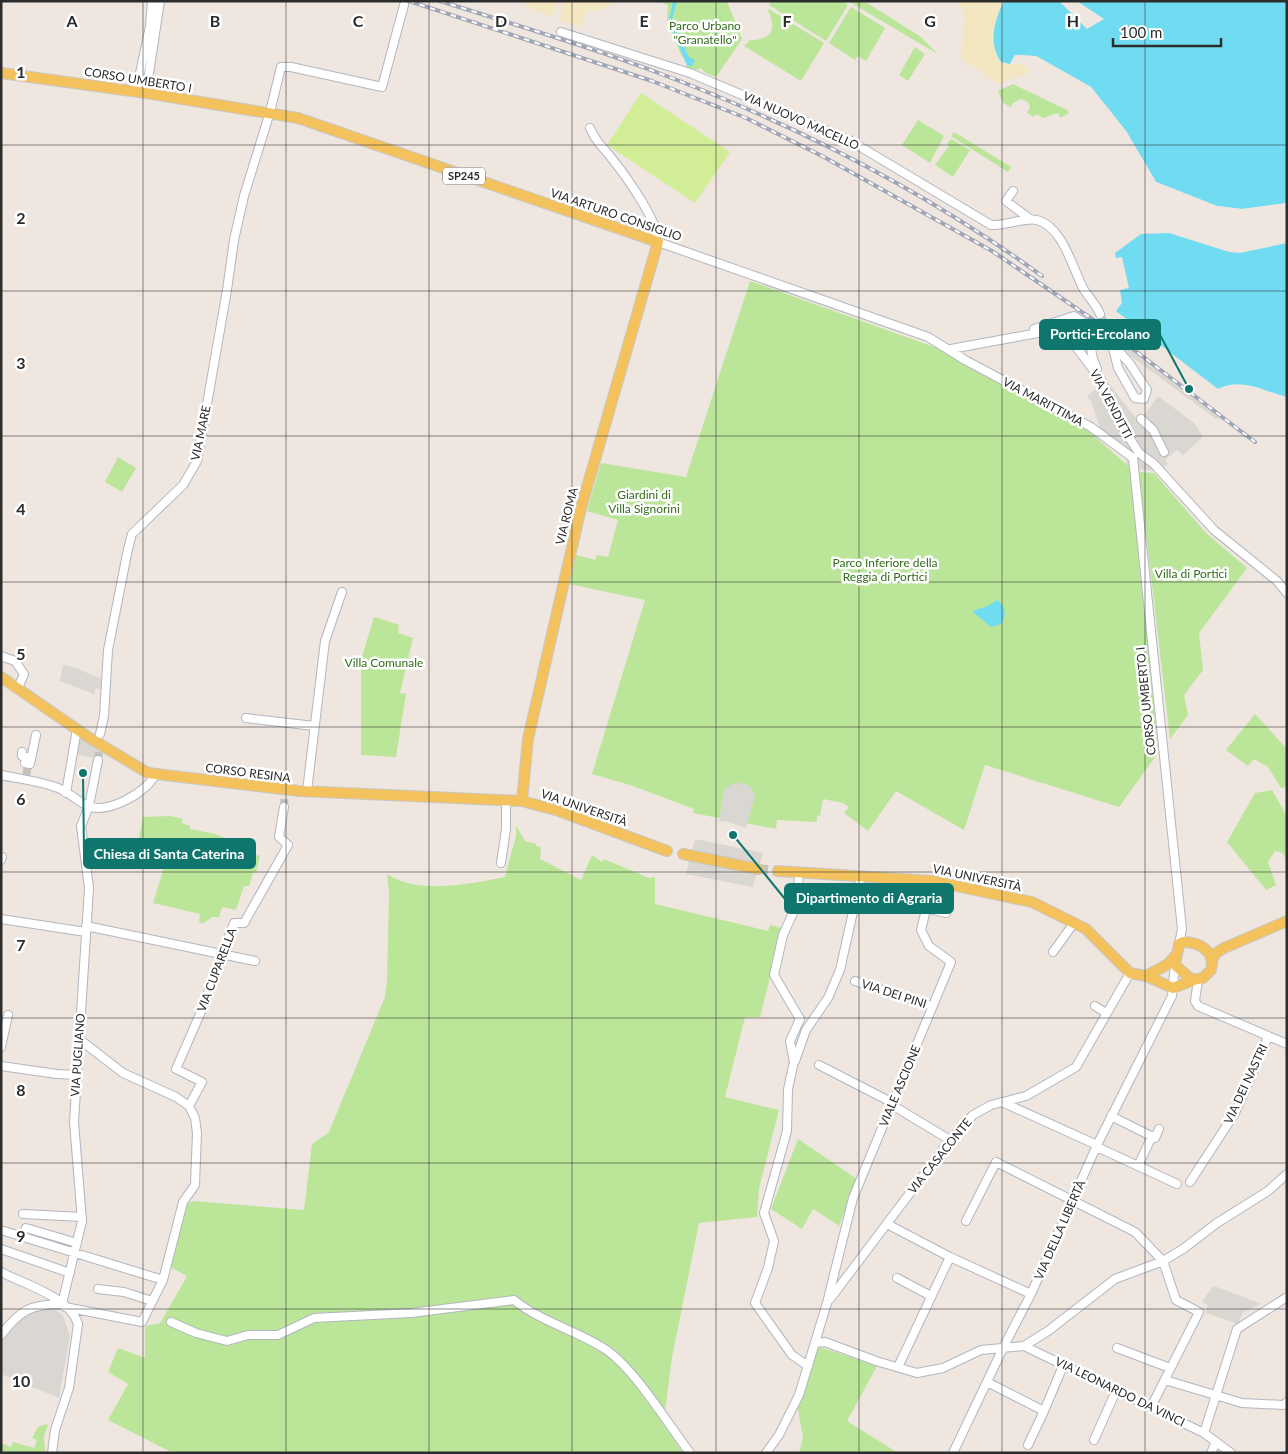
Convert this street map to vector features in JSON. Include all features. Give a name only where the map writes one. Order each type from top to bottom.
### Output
[{"type":"main road","name":"CORSO UMBERTO I","points":[[1,73],[270,112]]},
{"type":"main road","name":"VIA ARTURO CONSIGLIO","points":[[270,112],[319,124],[657,242]]},
{"type":"main road","name":"VIA ROMA","points":[[522,801],[528,739],[581,508],[657,242]]},
{"type":"main road","name":"CORSO RESINA","points":[[1,677],[77,729],[148,773],[155,775],[306,791],[506,802],[522,801]]},
{"type":"main road","name":"VIA UNIVERSITÀ","points":[[522,801],[559,810],[667,851]]},
{"type":"main road","points":[[683,854],[758,869]]},
{"type":"main road","name":"VIA UNIVERSITÀ","points":[[778,871],[933,881],[1032,902],[1086,929],[1130,973]]},
{"type":"main road","points":[[1130,973],[1146,976],[1173,988],[1209,974],[1212,960],[1216,953],[1224,948],[1287,921]]},
{"type":"main road","points":[[1146,976],[1175,960],[1184,943],[1205,948],[1224,948]]},
{"type":"main road","points":[[1205,948],[1212,960]]},
{"type":"main road","points":[[1175,960],[1196,980]]},
{"type":"street","points":[[141,93],[152,1]]},
{"type":"street","points":[[141,93],[160,1]]},
{"type":"street","name":"VIA MARE","points":[[100,734],[104,716],[108,650],[132,534],[184,485],[197,461],[234,240],[244,196],[270,112],[281,67],[291,67],[382,87],[404,5]]},
{"type":"street","name":"VIA NUOVO MACELLO","points":[[561,32],[690,73],[849,140],[991,225],[1002,226],[1030,219]]},
{"type":"street","points":[[590,128],[597,143],[621,170],[650,217],[658,234],[657,242]]},
{"type":"street","points":[[1013,191],[1006,201],[1030,219],[1042,222],[1052,230],[1067,250],[1084,290],[1100,314]]},
{"type":"street","name":"VIA ARTURO CONSIGLIO","points":[[657,242],[920,334],[951,350]]},
{"type":"street","points":[[1001,340],[1074,316],[1107,338],[1125,358],[1144,384],[1147,394],[1144,399],[1138,400],[1132,394],[1118,368],[1113,348]]},
{"type":"street","name":"VIA VENDITTI","points":[[951,350],[1059,331],[1068,336],[1091,360],[1115,415],[1139,460]]},
{"type":"street","points":[[1091,360],[1092,339],[1099,335],[1107,338]]},
{"type":"street","points":[[965,360],[968,351],[975,346]]},
{"type":"street","name":"VIA MARITTIMA","points":[[951,350],[965,360],[1091,427],[1139,460]]},
{"type":"street","points":[[1141,419],[1153,430],[1164,452]]},
{"type":"street","points":[[1139,460],[1214,530],[1277,581],[1287,593]]},
{"type":"street","name":"CORSO UMBERTO I","points":[[1139,460],[1184,943]]},
{"type":"street","points":[[306,791],[326,635],[342,592]]},
{"type":"street","points":[[1,656],[15,661],[24,674],[18,688]]},
{"type":"street","points":[[246,718],[314,726]]},
{"type":"street","points":[[66,793],[77,729]]},
{"type":"street","points":[[22,752],[22,756],[26,757],[25,763],[28,765],[36,735]]},
{"type":"street","name":"VIA PUGLIANO","points":[[64,1305],[82,1217],[74,1122],[89,888],[81,826],[89,806],[98,760]]},
{"type":"street","points":[[1,775],[25,778],[59,788],[89,806],[103,807],[120,804],[152,780],[155,775]]},
{"type":"street","points":[[501,863],[506,829],[506,802]]},
{"type":"street","name":"VIA CUPARELLA","points":[[189,1106],[202,1082],[176,1069],[200,1014],[234,923],[244,923],[288,845],[279,836],[284,807]]},
{"type":"street","points":[[794,1062],[790,1042],[800,1019],[774,975],[783,934],[797,904],[799,872]]},
{"type":"street","points":[[808,1366],[792,1355],[755,1303],[768,1268],[774,1241],[764,1213],[786,1131],[788,1089],[794,1062],[806,1030],[828,998],[840,970],[861,876]]},
{"type":"street","name":"VIALE ASCIONE","points":[[766,1453],[779,1435],[799,1394],[827,1303],[852,1198],[951,962],[928,946],[921,930],[933,881]]},
{"type":"street","points":[[925,908],[946,913]]},
{"type":"street","points":[[1,920],[86,929],[255,961]]},
{"type":"street","points":[[1053,952],[1074,923]]},
{"type":"street","name":"VIA DELLA LIBERTÀ","points":[[953,1453],[1031,1294],[1111,1116],[1166,1006],[1173,988],[1172,976],[1175,960]]},
{"type":"street","name":"VIA CASACONTE","points":[[827,1303],[950,1140],[973,1115],[1002,1102],[1034,1092],[1076,1067],[1130,973]]},
{"type":"street","points":[[1196,980],[1195,1001],[1198,1006],[1287,1044]]},
{"type":"street","name":"VIA DEI PINI","points":[[855,981],[932,1006]]},
{"type":"street","points":[[1095,1006],[1106,1012]]},
{"type":"street","points":[[1,1047],[8,1015]]},
{"type":"street","name":"VIA DEI NASTRI","points":[[1190,1182],[1235,1113],[1268,1037]]},
{"type":"street","points":[[1,1335],[16,1318],[29,1308],[42,1304],[64,1305],[142,1322],[163,1280],[183,1202],[195,1185],[197,1133],[195,1118],[189,1106],[176,1097],[123,1073],[79,1038]]},
{"type":"street","points":[[819,1065],[893,1104],[950,1140]]},
{"type":"street","points":[[1,1066],[77,1075]]},
{"type":"street","points":[[1002,1102],[1177,1184]]},
{"type":"street","points":[[1111,1116],[1155,1138],[1160,1129]]},
{"type":"street","points":[[1138,1166],[1152,1136]]},
{"type":"street","points":[[966,1222],[996,1162],[1135,1232],[1163,1261],[1176,1300],[1199,1312],[1151,1407]]},
{"type":"street","points":[[1024,1346],[1048,1331],[1115,1279],[1163,1261],[1268,1191],[1287,1174]]},
{"type":"street","points":[[23,1214],[82,1217]]},
{"type":"street","points":[[887,1224],[950,1257],[1031,1294]]},
{"type":"street","points":[[26,1228],[77,1243]]},
{"type":"street","points":[[4,1231],[163,1280]]},
{"type":"street","points":[[1,1249],[70,1273]]},
{"type":"street","points":[[898,1367],[950,1257]]},
{"type":"street","points":[[1,1272],[50,1295],[64,1305],[76,1318],[78,1324],[69,1388],[55,1430],[52,1453]]},
{"type":"street","points":[[897,1278],[930,1296]]},
{"type":"street","points":[[98,1289],[124,1292],[152,1301]]},
{"type":"street","points":[[1204,1433],[1237,1329],[1287,1297]]},
{"type":"street","points":[[171,1322],[196,1333],[227,1341],[248,1335],[278,1335],[314,1318],[411,1313],[514,1300],[528,1311],[605,1349],[625,1365],[690,1453]]},
{"type":"street","name":"VIA LEONARDO DA VINCI","points":[[815,1343],[825,1342],[917,1373],[943,1368],[981,1350],[1004,1346],[1024,1346],[1204,1433],[1231,1453]]},
{"type":"street","points":[[1117,1348],[1170,1368]]},
{"type":"street","points":[[1028,1445],[1063,1366]]},
{"type":"street","points":[[1165,1380],[1242,1403],[1284,1405],[1287,1402]]},
{"type":"street","points":[[987,1382],[1044,1411]]},
{"type":"street","points":[[1094,1440],[1116,1391]]},
{"type":"street","points":[[1211,1453],[1216,1442]]},
{"type":"green space","name":"Parco Urbano \"Granatello\"","points":[[658,1],[727,1],[742,39],[716,77],[704,72],[701,68],[694,71],[686,68],[688,63],[686,58],[682,57],[667,21],[668,5]]},
{"type":"green space","points":[[772,1],[842,1],[848,5],[826,41],[769,5]]},
{"type":"green space","points":[[848,1],[864,1],[921,37],[938,54],[953,63]]},
{"type":"green space","points":[[851,7],[885,28],[866,61],[858,56],[855,60],[829,43]]},
{"type":"green space","points":[[767,8],[824,43],[801,81],[744,46],[750,40],[764,38],[771,32],[772,21]]},
{"type":"green space","points":[[915,47],[925,54],[908,81],[899,75]]},
{"type":"green space","points":[[1013,84],[1067,110],[1069,113],[1060,118],[1058,113],[1043,118],[1036,114],[1034,117],[1027,113],[1030,107],[1028,102],[1021,99],[1013,103],[1011,107],[1003,103],[998,91]]},
{"type":"green space","points":[[641,93],[730,152],[695,203],[607,145]]},
{"type":"green space","points":[[918,120],[944,136],[930,163],[902,145]]},
{"type":"green space","points":[[954,132],[1011,167],[1008,172],[951,136]]},
{"type":"green space","points":[[951,139],[970,150],[953,177],[935,165],[949,146],[947,144]]},
{"type":"green space","name":"Parco Inferiore della Reggia di Portici","points":[[750,281],[937,348],[1088,431],[1132,469],[1158,753],[1119,807],[985,765],[964,830],[896,791],[868,831],[844,813],[849,807],[843,803],[823,799],[820,816],[817,815],[817,822],[777,820],[776,829],[693,813],[694,809],[630,785],[592,774],[645,600],[569,584],[576,555],[595,560],[597,555],[608,557],[618,520],[587,511],[601,463],[686,477]]},
{"type":"green space","points":[[118,457],[136,468],[122,492],[105,482]]},
{"type":"green space","name":"Villa di Portici","points":[[1139,472],[1154,473],[1206,533],[1247,568],[1199,633],[1203,670],[1184,695],[1188,715],[1170,739]]},
{"type":"green space","name":"Villa Comunale","points":[[374,617],[399,625],[398,633],[413,638],[400,693],[406,694],[396,757],[361,755],[361,660]]},
{"type":"green space","points":[[1255,714],[1287,749],[1287,787],[1281,788],[1268,767],[1254,759],[1248,766],[1226,750]]},
{"type":"green space","points":[[1272,790],[1287,816],[1287,863],[1283,853],[1275,851],[1268,862],[1276,885],[1266,890],[1227,842],[1255,793]]},
{"type":"green space","points":[[170,816],[183,819],[182,823],[190,826],[190,829],[215,834],[236,842],[235,850],[260,856],[256,872],[253,873],[249,886],[244,886],[236,910],[222,907],[219,917],[212,917],[202,924],[199,922],[200,914],[153,903],[166,861],[136,852],[143,817]]},
{"type":"green space","points":[[516,826],[525,841],[541,847],[540,859],[581,880],[592,855],[602,862],[604,859],[649,878],[655,877],[655,904],[768,931],[770,925],[782,928],[760,1017],[745,1017],[725,1097],[779,1110],[759,1188],[757,1217],[699,1223],[672,1357],[665,1411],[659,1417],[683,1453],[173,1453],[108,1420],[128,1384],[108,1372],[118,1348],[145,1358],[145,1326],[160,1323],[187,1276],[170,1267],[185,1205],[193,1201],[304,1210],[312,1144],[329,1132],[385,997],[389,893],[387,874],[414,884],[429,886],[460,885],[505,877],[516,836]]},
{"type":"green space","points":[[798,1139],[857,1179],[839,1226],[813,1209],[802,1229],[771,1209]]},
{"type":"green space","points":[[817,1346],[877,1366],[847,1421],[898,1453],[799,1453],[803,1438],[797,1403]]},
{"type":"green space","points":[[48,1425],[44,1436],[45,1453],[1,1453],[1,1443],[11,1447],[13,1442],[34,1448],[37,1440],[32,1438],[38,1427]]},
{"type":"sand","points":[[527,1],[556,1],[554,14],[551,16],[525,7]]},
{"type":"sand","points":[[563,1],[616,1],[604,9],[586,11],[581,27],[560,20]]},
{"type":"sand","points":[[958,1],[1004,1],[998,14],[1001,62],[1024,65],[1028,69],[1024,77],[1019,75],[999,84],[961,59],[965,13]]},
{"type":"shaded area","points":[[1116,338],[1219,418],[1216,419],[1128,354],[1115,340]]},
{"type":"shaded area","points":[[1106,380],[1139,422],[1158,396],[1195,424],[1203,437],[1183,455],[1177,450],[1165,460],[1168,464],[1160,471],[1134,469],[1126,463],[1130,451],[1100,428],[1091,401],[1087,396]]},
{"type":"shaded area","points":[[63,665],[102,679],[101,690],[96,688],[94,694],[60,681]]},
{"type":"shaded area","points":[[79,736],[102,752],[100,759],[76,754]]},
{"type":"shaded area","points":[[736,782],[750,786],[755,796],[746,828],[726,821],[719,822],[724,789]]},
{"type":"shaded area","points":[[695,839],[763,853],[753,887],[686,874]]},
{"type":"shaded area","points":[[1213,1286],[1261,1304],[1243,1312],[1238,1324],[1206,1313],[1208,1305],[1202,1302]]},
{"type":"shaded area","points":[[43,1308],[56,1310],[63,1316],[70,1336],[59,1398],[1,1374],[1,1342],[20,1319]]},
{"type":"water","points":[[673,1],[677,1],[672,20],[689,57],[695,60],[692,66],[687,66],[669,20]]},
{"type":"water","points":[[1004,1],[1059,1],[1087,29],[1104,19],[1077,1],[1287,1],[1287,203],[1242,209],[1217,206],[1156,182],[1126,131],[1091,87],[1036,56],[1015,55],[1010,64],[1001,62],[995,47],[994,32],[997,16]]},
{"type":"water","points":[[1169,233],[1229,252],[1240,253],[1287,243],[1287,397],[1252,386],[1236,384],[1218,389],[1116,311],[1122,303],[1120,290],[1129,288],[1122,257],[1116,258],[1115,253],[1141,234]]},
{"type":"water","points":[[997,600],[1004,608],[1004,617],[1001,624],[991,627],[972,611],[988,606]]},
{"type":"pier","points":[[1015,55],[1036,56],[1091,87],[1126,131],[1156,182],[1217,206],[1242,209],[1287,203],[1287,205],[1243,212],[1217,208],[1155,184],[1123,133],[1090,89],[1035,58],[1017,58],[1013,64],[1010,64]]},
{"type":"tunnel","points":[[1100,314],[1111,343]]},
{"type":"tunnel","points":[[98,760],[100,741]]},
{"type":"tunnel","points":[[26,776],[28,766]]},
{"type":"tunnel","points":[[284,807],[285,790]]},
{"type":"tunnel","points":[[758,869],[778,871]]},
{"type":"railway","points":[[409,1],[652,81],[746,118],[824,157],[992,251],[1104,327],[1255,442]]},
{"type":"railway","points":[[440,1],[629,62],[757,113],[807,136],[904,187],[951,215],[1042,276]]},
{"type":"place","name":"Portici-Ercolano","points":[[1189,389]]},
{"type":"place","name":"Chiesa di Santa Caterina","points":[[83,773]]},
{"type":"place","name":"Dipartimento di Agraria","points":[[733,835]]},
{"type":"park label","name":"Giardini di Villa Signorini","points":[[644,502]]}]
